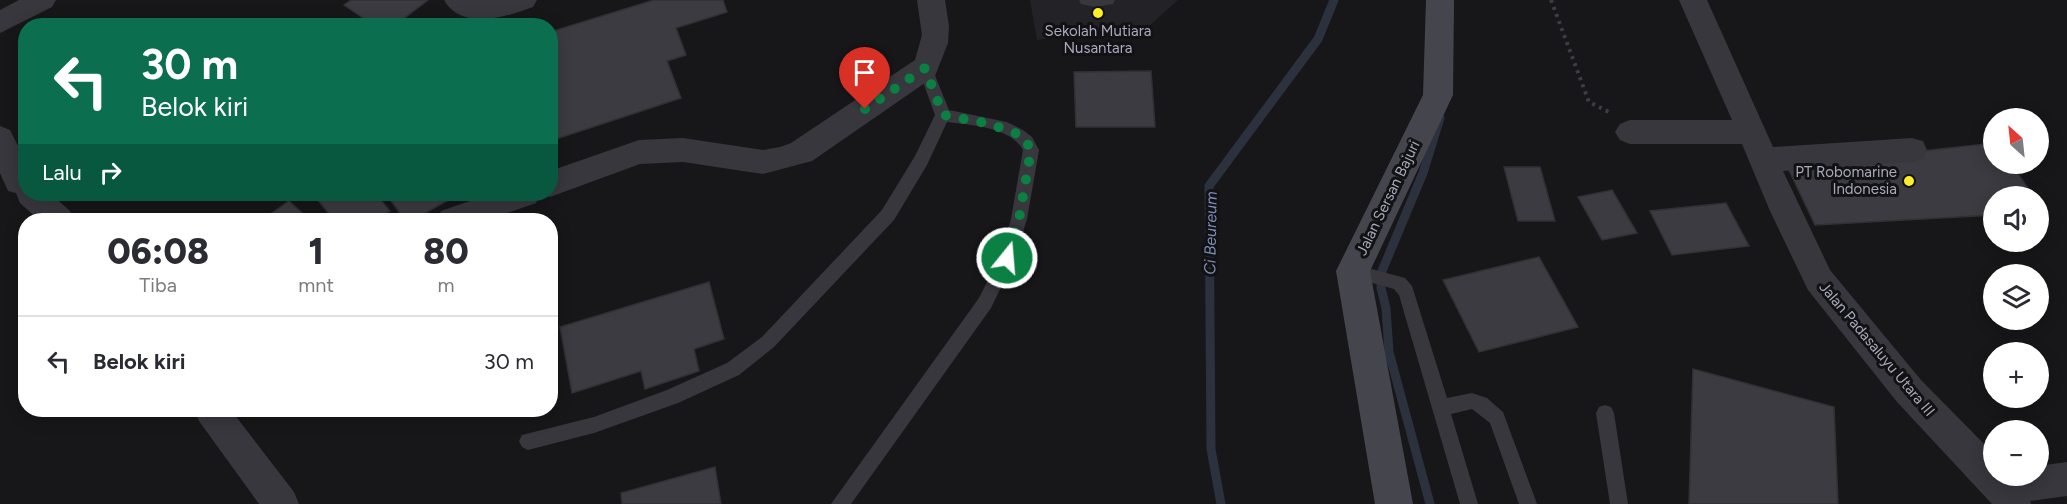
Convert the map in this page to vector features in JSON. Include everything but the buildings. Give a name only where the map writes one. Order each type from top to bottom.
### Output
[{"type":"main road","name":"Jalan Sersan Bajuri","points":[[1394,504],[1371,276],[1438,95],[1440,0]]},
{"type":"street","points":[[0,23],[42,0]]},
{"type":"street","points":[[458,0],[464,4],[490,10],[524,0]]},
{"type":"street","points":[[558,181],[639,152],[683,150],[763,162],[801,152],[925,68],[931,59],[936,30],[931,0]]},
{"type":"street","name":"Jalan Padasaluyu Utara III","points":[[1693,0],[1819,280],[1909,391],[2008,496],[2067,479]]},
{"type":"street","points":[[1630,132],[1757,146],[1912,150]]},
{"type":"street","points":[[0,138],[18,183]]},
{"type":"street","points":[[36,201],[50,213]]},
{"type":"street","points":[[472,213],[505,201]]},
{"type":"street","points":[[216,417],[281,504]]},
{"type":"lane","points":[[1086,0],[1095,2],[1108,0]]},
{"type":"lane","points":[[528,441],[594,425],[672,397],[733,369],[768,342],[888,215],[921,160],[943,115],[925,68]]},
{"type":"lane","points":[[840,504],[985,303],[1007,258],[1019,219],[1031,150],[1026,140],[1018,134],[990,124],[943,115]]},
{"type":"lane","points":[[1371,276],[1399,283],[1406,291],[1469,504]]},
{"type":"lane","points":[[1441,408],[1472,401],[1481,404],[1497,418],[1528,504]]},
{"type":"lane","points":[[1605,413],[1619,504]]},
{"type":"path","points":[[1551,0],[1589,102],[1612,114],[1630,132]]},
{"type":"shaded area","name":"Sekolah Mutiara Nusantara","points":[[1030,0],[1178,0],[1150,25],[1037,40]]},
{"type":"waterway","name":"Ci Beureum","points":[[1221,504],[1211,449],[1209,186],[1318,39],[1334,0]]},
{"type":"waterway","points":[[1430,504],[1389,352],[1386,308],[1381,288],[1382,271],[1423,173],[1440,118]]},
{"type":"place","name":"Sekolah Mutiara Nusantara","points":[[1098,13]]},
{"type":"place","name":"PT Robomarine Indonesia","points":[[1909,181]]},
{"type":"route","points":[[865,109],[925,68],[943,115],[990,124],[1023,136],[1031,150],[1019,219],[1007,258]]}]
